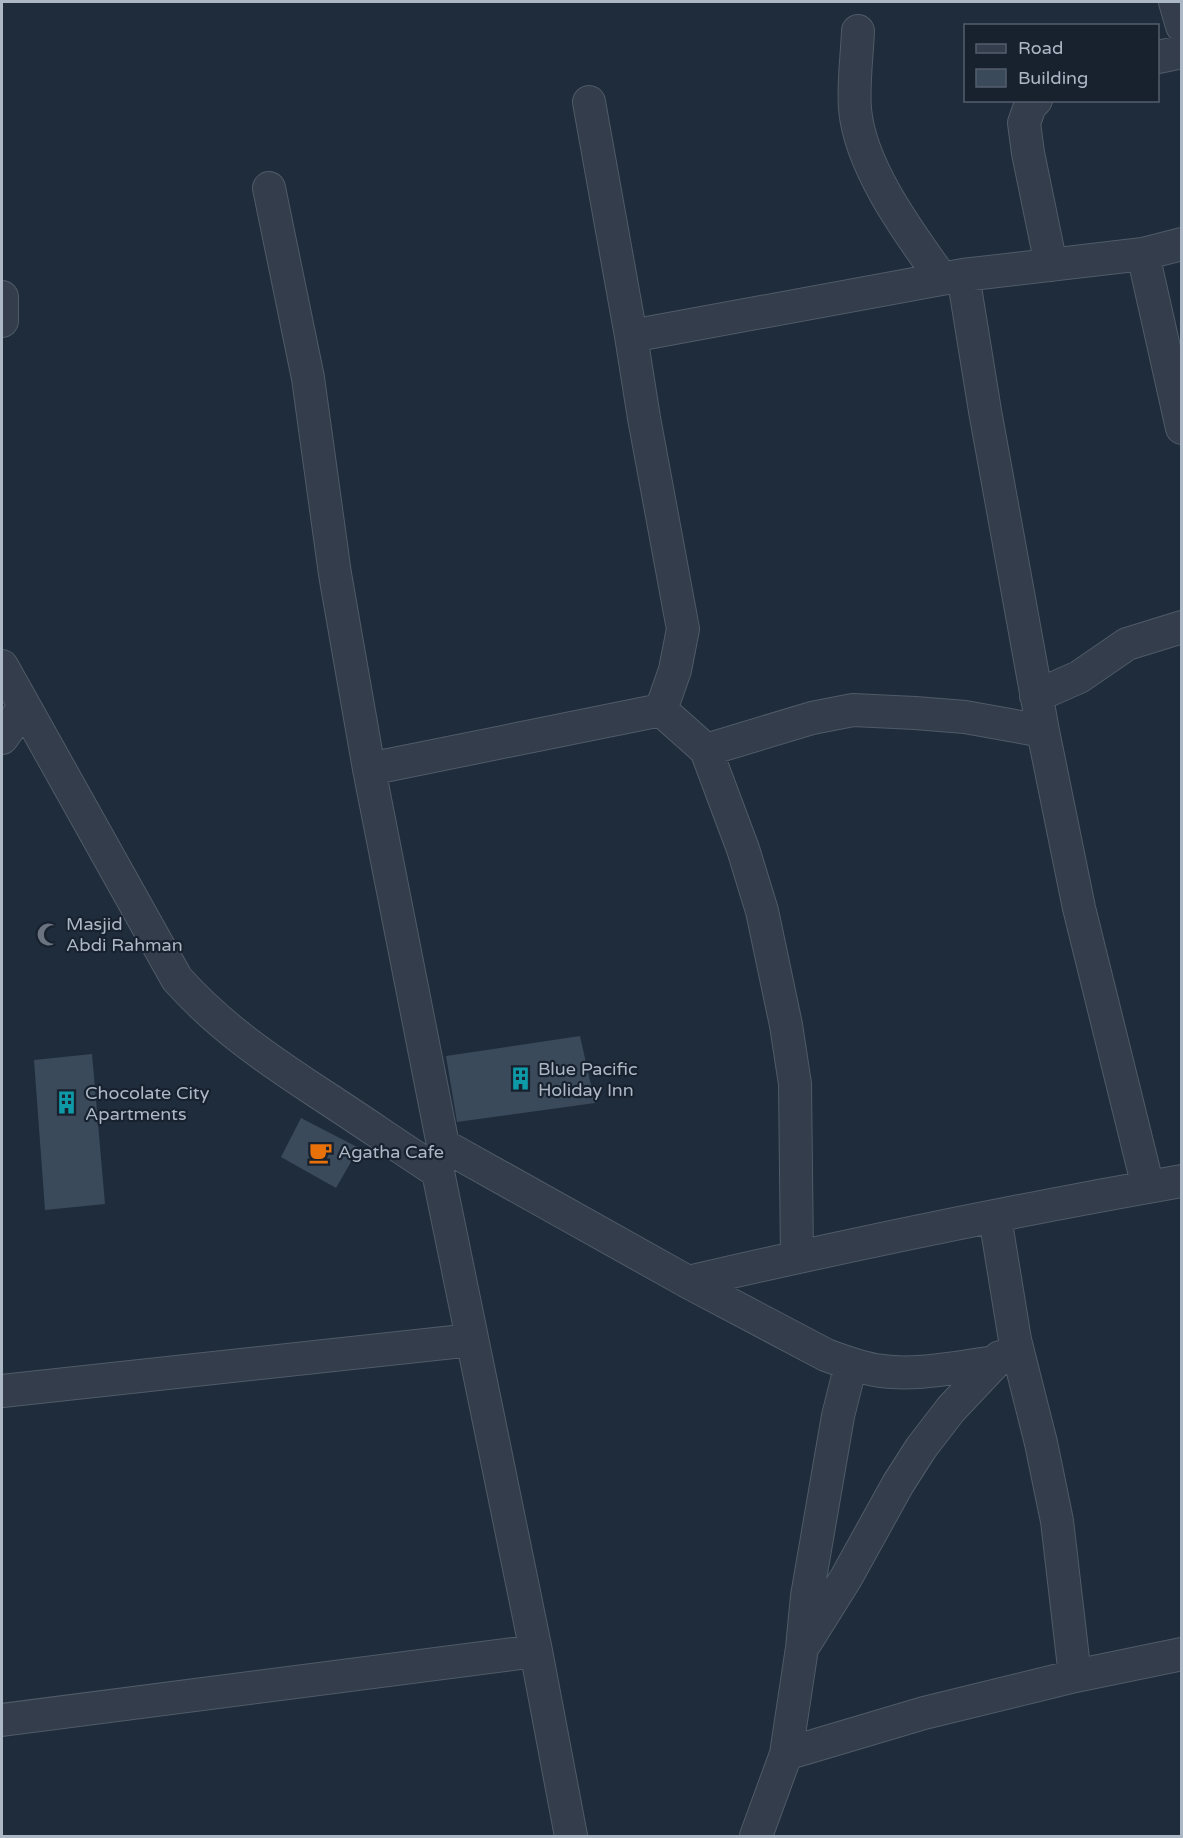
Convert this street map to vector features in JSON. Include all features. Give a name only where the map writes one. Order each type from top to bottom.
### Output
[{"type":"street","points":[[1175,2],[1182,26]]},
{"type":"street","points":[[858,31],[855,109],[863,147],[890,203],[910,236],[953,277],[985,411],[1036,696],[1079,908],[1148,1186]]},
{"type":"street","points":[[1159,57],[1182,52]]},
{"type":"street","points":[[589,102],[683,629],[675,670],[661,710]]},
{"type":"street","points":[[1034,102],[1030,106],[1024,123],[1051,265]]},
{"type":"street","points":[[269,188],[308,378],[335,574],[472,1340],[536,1651],[571,1836]]},
{"type":"street","points":[[631,336],[953,277],[1143,254],[1182,244]]},
{"type":"street","points":[[1143,254],[1182,428]]},
{"type":"street","points":[[2,297],[2,321]]},
{"type":"street","points":[[1036,696],[1079,677],[1127,644],[1182,627]]},
{"type":"street","points":[[2,666],[171,969],[201,1006],[231,1032],[275,1064],[440,1159],[688,1282],[826,1355],[874,1370],[922,1372],[1005,1351]]},
{"type":"street","points":[[2,738],[24,707]]},
{"type":"street","points":[[369,769],[661,710]]},
{"type":"street","points":[[661,710],[706,750],[743,849],[762,911],[786,1025],[795,1084],[797,1257]]},
{"type":"street","points":[[706,750],[812,718],[853,710],[965,717],[1043,731]]},
{"type":"street","points":[[688,1282],[797,1257],[995,1217],[1045,1204],[1182,1181]]},
{"type":"street","points":[[995,1217],[1005,1351],[1041,1443],[1057,1521],[1075,1676]]},
{"type":"street","points":[[2,1391],[472,1340]]},
{"type":"street","points":[[802,1648],[846,1578],[898,1484],[921,1448],[951,1409],[1005,1351]]},
{"type":"street","points":[[756,1836],[786,1754],[816,1540],[838,1416],[852,1364]]},
{"type":"street","points":[[2,1720],[536,1651]]},
{"type":"street","points":[[786,1754],[924,1713],[1075,1676],[1182,1654]]},
{"type":"building","name":"Blue Pacific Holiday Inn","points":[[580,1036],[595,1103],[457,1122],[446,1056]]},
{"type":"building","name":"Chocolate City Apartments","points":[[92,1054],[105,1204],[45,1210],[34,1060]]},
{"type":"building","name":"Agatha Cafe","points":[[301,1118],[359,1148],[336,1188],[281,1157]]},
{"type":"place","name":"Masjid Abdi Rahman","points":[[48,934]]},
{"type":"place","name":"Blue Pacific Holiday Inn","points":[[520,1079]]},
{"type":"place","name":"Chocolate City Apartments","points":[[67,1103]]},
{"type":"place","name":"Agatha Cafe","points":[[320,1152]]}]
